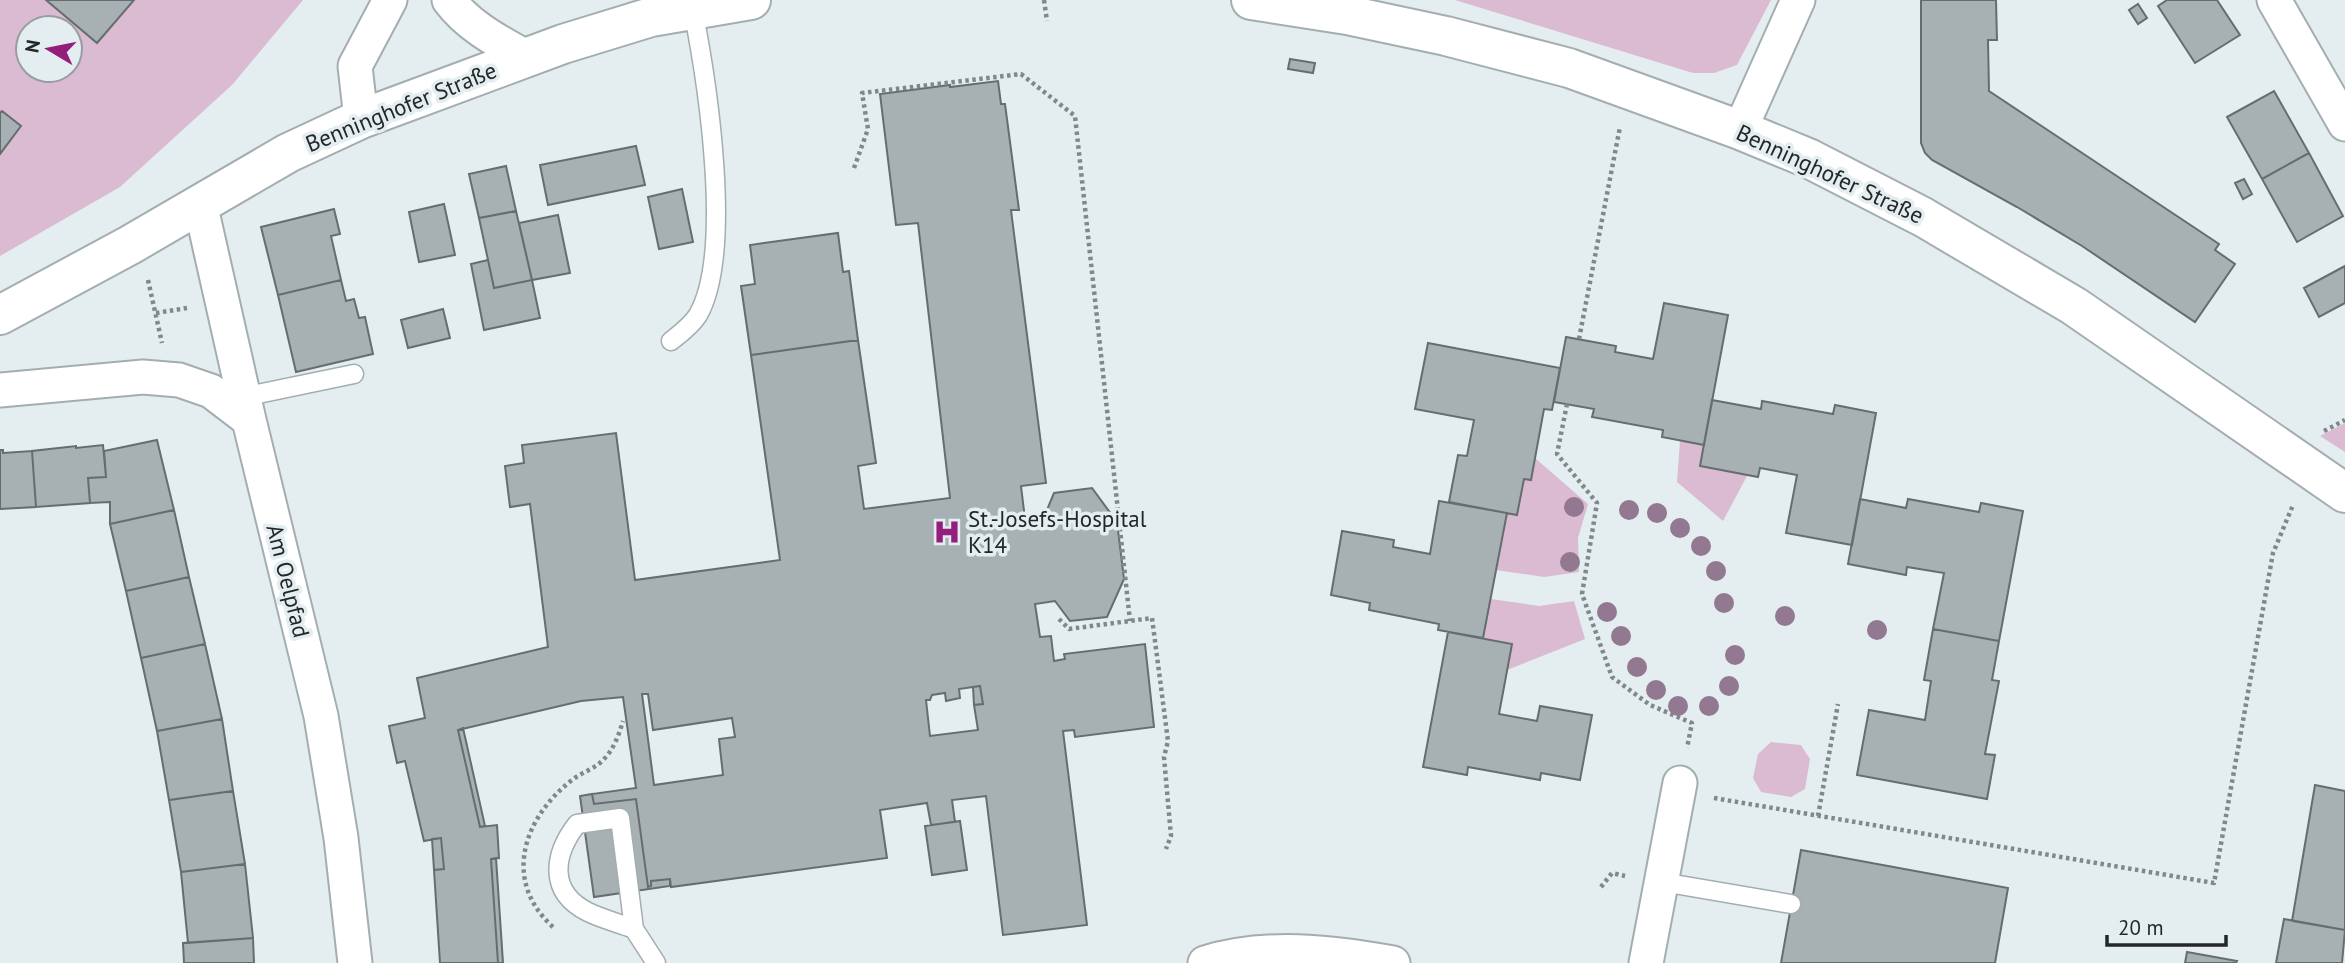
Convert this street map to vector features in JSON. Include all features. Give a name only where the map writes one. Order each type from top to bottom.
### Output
[{"type":"main road","name":"Benninghofer Straße","points":[[0,316],[289,153],[361,118],[563,44],[651,18],[751,0]]},
{"type":"main road","name":"Benninghofer Straße","points":[[1251,0],[1446,36],[1569,68],[1740,130],[1808,158],[1987,253],[2074,306],[2345,493]]},
{"type":"street","points":[[361,118],[355,66],[390,0]]},
{"type":"street","points":[[450,0],[466,18],[494,40],[526,58]]},
{"type":"street","points":[[1740,130],[1798,0]]},
{"type":"street","points":[[2274,0],[2345,124]]},
{"type":"street","name":"Am Oelpfad","points":[[200,203],[246,409],[321,716],[341,838],[355,963]]},
{"type":"street","points":[[0,390],[143,377],[179,380],[211,391],[246,409]]},
{"type":"street","points":[[1646,963],[1680,788]]},
{"type":"street","points":[[1205,963],[1222,958],[1286,951],[1358,956],[1392,963]]},
{"type":"lane","points":[[671,341],[697,316],[709,286],[715,246],[713,152],[702,54],[692,10]]},
{"type":"lane","points":[[246,409],[354,374]]},
{"type":"lane","points":[[634,929],[589,912],[570,900],[559,881],[558,859],[565,839],[577,824],[620,818],[634,929],[656,963]]},
{"type":"lane","points":[[1662,882],[1791,904]]},
{"type":"path","points":[[1044,0],[1047,21]]},
{"type":"path","points":[[854,167],[868,129],[862,93],[1021,74],[1076,116],[1130,621]]},
{"type":"path","points":[[1579,339],[1622,119]]},
{"type":"path","points":[[146,272],[163,349]]},
{"type":"path","points":[[156,313],[190,308]]},
{"type":"path","points":[[1567,404],[1558,454],[1598,503],[1582,594],[1612,677],[1650,705],[1692,723],[1680,788],[1818,816],[2214,883],[2273,553],[2295,500]]},
{"type":"path","points":[[2316,435],[2345,420]]},
{"type":"path","points":[[1059,619],[1069,629],[1152,618],[1168,741],[1164,757],[1171,836],[1166,849]]},
{"type":"path","points":[[1818,816],[1838,704]]},
{"type":"shaded area","points":[[0,0],[303,0],[232,85],[120,187],[0,256]]},
{"type":"shaded area","points":[[1455,0],[1771,0],[1737,65],[1714,73],[1693,73]]},
{"type":"shaded area","points":[[2345,423],[2345,452],[2320,436]]},
{"type":"shaded area","points":[[1680,441],[1704,445],[1700,466],[1748,474],[1723,521],[1677,482]]},
{"type":"shaded area","points":[[1535,458],[1588,504],[1578,538],[1579,572],[1544,577],[1496,570],[1507,513],[1517,515],[1524,479],[1531,480]]},
{"type":"shaded area","points":[[1491,599],[1539,606],[1574,601],[1585,639],[1507,670],[1512,644],[1483,638]]},
{"type":"shaded area","points":[[1771,742],[1801,745],[1810,759],[1805,789],[1791,797],[1761,792],[1753,778],[1758,754]]},
{"type":"building","points":[[46,0],[134,0],[97,43],[84,32],[84,14],[63,14]]},
{"type":"building","points":[[1921,0],[1996,0],[1997,40],[1988,40],[1989,91],[2219,244],[2215,250],[2235,264],[2195,322],[2082,246],[1932,160],[1925,153],[1921,143]]},
{"type":"building","points":[[2167,0],[2217,0],[2240,35],[2195,63],[2158,6]]},
{"type":"building","points":[[2138,4],[2147,18],[2138,24],[2129,10]]},
{"type":"building","points":[[1290,59],[1315,63],[1313,73],[1288,69]]},
{"type":"building","name":"St.-Josefs-Hospital K14","points":[[998,81],[1001,104],[1005,104],[1019,210],[1011,210],[1046,483],[1021,486],[1025,519],[1044,517],[1054,493],[1092,488],[1117,522],[1124,579],[1107,617],[1070,621],[1055,601],[1035,604],[1040,637],[1051,636],[1054,661],[1065,659],[1064,654],[1145,644],[1154,727],[1075,737],[1074,730],[1063,731],[1087,925],[1003,935],[986,796],[952,800],[955,822],[931,825],[927,803],[880,810],[887,858],[671,887],[670,879],[651,881],[651,886],[648,887],[636,799],[594,804],[592,794],[636,788],[623,697],[581,701],[458,730],[480,827],[497,825],[499,858],[491,859],[498,963],[440,963],[434,870],[444,869],[441,838],[424,841],[405,761],[397,763],[389,726],[425,718],[417,678],[548,647],[530,504],[510,507],[505,466],[524,463],[522,445],[616,433],[635,580],[780,560],[751,355],[858,340],[876,463],[858,466],[864,509],[950,498],[918,223],[896,225],[880,94]],"holes":[[[980,686],[983,704],[974,705],[978,730],[930,736],[926,700],[930,700],[932,695],[945,693],[946,701],[960,698],[959,689]],[[642,694],[648,694],[653,730],[732,718],[735,737],[719,739],[723,775],[654,785]]]},
{"type":"building","points":[[2274,91],[2309,153],[2262,179],[2227,117]]},
{"type":"building","points":[[2,111],[21,126],[0,154],[0,113]]},
{"type":"building","points":[[636,146],[645,185],[548,205],[540,165]]},
{"type":"building","points":[[2309,153],[2343,216],[2297,242],[2262,179]]},
{"type":"building","points":[[506,166],[516,211],[479,218],[469,174]]},
{"type":"building","points":[[2244,179],[2252,194],[2243,199],[2235,183]]},
{"type":"building","points":[[682,189],[693,242],[659,249],[648,197]]},
{"type":"building","points":[[444,204],[455,255],[419,262],[409,212]]},
{"type":"building","points":[[334,209],[340,234],[331,236],[341,280],[278,295],[261,227]]},
{"type":"building","points":[[516,211],[532,280],[494,288],[479,218]]},
{"type":"building","points":[[558,215],[570,273],[532,280],[519,223]]},
{"type":"building","points":[[838,233],[843,272],[849,271],[858,340],[751,355],[741,286],[755,284],[750,245]]},
{"type":"building","points":[[488,260],[494,288],[532,280],[540,318],[484,330],[471,264]]},
{"type":"building","points":[[2345,266],[2345,303],[2319,317],[2304,288]]},
{"type":"building","points":[[341,280],[346,301],[354,299],[359,318],[365,317],[373,354],[296,372],[278,295]]},
{"type":"building","points":[[1664,303],[1728,315],[1704,445],[1662,437],[1663,430],[1592,417],[1594,409],[1554,402],[1566,337],[1616,346],[1615,352],[1653,359]]},
{"type":"building","points":[[443,309],[450,338],[408,348],[401,320]]},
{"type":"building","points":[[1428,343],[1560,368],[1552,410],[1544,409],[1531,480],[1524,479],[1517,515],[1449,502],[1458,455],[1467,456],[1474,420],[1415,409]]},
{"type":"building","points":[[1712,400],[1761,409],[1762,401],[1833,414],[1835,405],[1876,413],[1852,545],[1786,533],[1797,475],[1760,468],[1758,477],[1700,466]]},
{"type":"building","points":[[157,440],[174,510],[110,524],[110,502],[90,503],[88,478],[106,477],[104,451]]},
{"type":"building","points":[[103,445],[106,477],[88,478],[90,503],[36,507],[32,451]]},
{"type":"building","points":[[0,450],[3,450],[3,453],[32,451],[36,507],[0,509]]},
{"type":"building","points":[[1860,499],[1906,508],[1908,499],[1979,512],[1981,503],[2023,511],[1999,641],[1933,629],[1944,573],[1907,567],[1906,575],[1848,564]]},
{"type":"building","points":[[1439,501],[1507,513],[1483,638],[1438,630],[1439,624],[1369,610],[1370,603],[1331,595],[1342,531],[1394,540],[1393,547],[1430,554]]},
{"type":"building","points":[[174,510],[189,577],[126,591],[110,524]]},
{"type":"building","points":[[189,577],[205,644],[141,658],[126,591]]},
{"type":"building","points":[[1933,629],[1999,641],[1992,680],[1999,681],[1985,754],[1995,755],[1987,799],[1857,775],[1869,710],[1925,720],[1931,681],[1924,680]]},
{"type":"building","points":[[1448,632],[1512,644],[1499,714],[1537,721],[1540,706],[1592,715],[1580,780],[1541,773],[1540,780],[1468,767],[1467,775],[1423,767]]},
{"type":"building","points":[[205,644],[222,719],[157,731],[141,658]]},
{"type":"building","points":[[980,686],[983,704],[974,705],[973,687]]},
{"type":"building","points":[[222,719],[233,791],[169,800],[157,731]]},
{"type":"building","points":[[463,728],[485,826],[480,827],[458,730]]},
{"type":"building","points":[[2315,785],[2345,791],[2345,930],[2292,921]]},
{"type":"building","points":[[233,791],[245,864],[181,872],[169,800]]},
{"type":"building","points":[[592,794],[594,804],[636,799],[648,887],[651,886],[651,881],[670,879],[670,886],[594,897],[580,796]]},
{"type":"building","points":[[960,821],[967,870],[932,875],[925,826]]},
{"type":"building","points":[[441,838],[444,869],[434,870],[432,839]]},
{"type":"building","points":[[1801,850],[2008,888],[1995,963],[1781,963]]},
{"type":"building","points":[[496,858],[503,963],[498,963],[491,859]]},
{"type":"building","points":[[245,864],[253,938],[188,943],[181,872]]},
{"type":"building","points":[[2284,919],[2345,930],[2342,963],[2276,963]]},
{"type":"building","points":[[253,938],[254,963],[184,963],[183,943]]},
{"type":"building","points":[[2187,952],[2237,961],[2185,963]]},
{"type":"place","name":"St.-Josefs-Hospital K14","points":[[947,532]]}]
